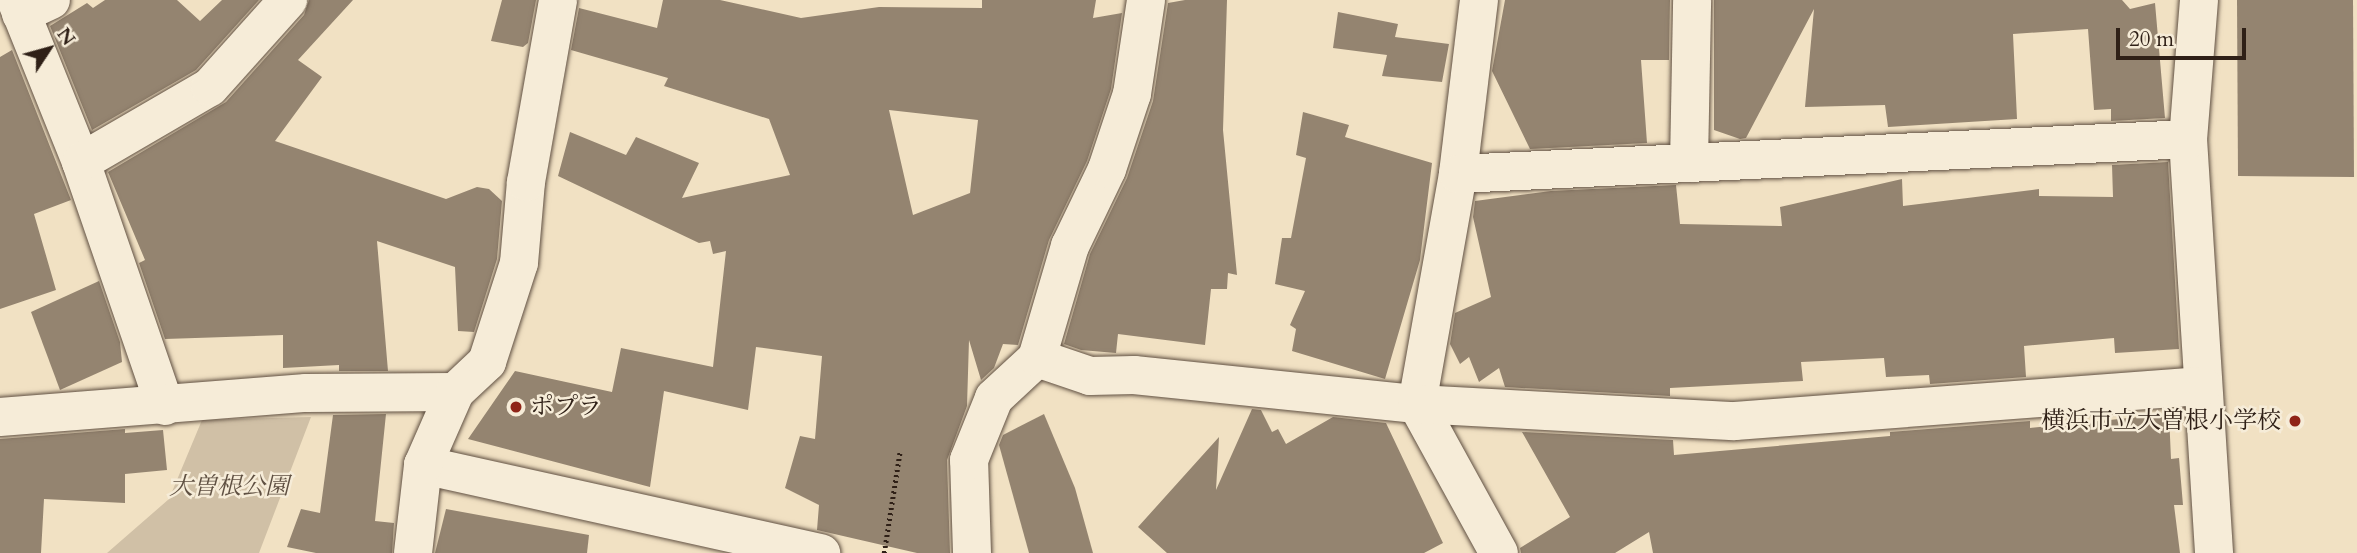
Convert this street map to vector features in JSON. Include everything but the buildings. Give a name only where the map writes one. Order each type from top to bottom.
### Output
[{"type":"street","points":[[81,162],[209,87],[288,0]]},
{"type":"street","points":[[413,553],[423,464],[455,392],[487,362],[519,263],[526,182],[558,0]]},
{"type":"street","points":[[972,553],[969,460],[994,398],[1037,358],[1070,246],[1107,169],[1132,94],[1146,0]]},
{"type":"street","points":[[1479,0],[1458,174],[1418,404],[1499,553]]},
{"type":"street","points":[[1689,163],[1692,0]]},
{"type":"street","points":[[2199,0],[2188,139],[2214,553]]},
{"type":"street","points":[[29,5],[165,406]]},
{"type":"street","points":[[1458,174],[2188,139]]},
{"type":"street","points":[[1037,358],[1090,376],[1134,375],[1418,404],[1735,421],[2203,386]]},
{"type":"street","points":[[1,415],[165,406],[306,393],[455,392]]},
{"type":"street","points":[[423,464],[821,553]]},
{"type":"path","points":[[884,553],[900,451]]},
{"type":"green space","name":"大曽根公園","points":[[311,417],[259,553],[107,553],[169,499],[202,420]]},
{"type":"place","name":"ポプラ","points":[[516,407]]},
{"type":"place","name":"横浜市立大曽根小学校","points":[[2295,421]]}]
